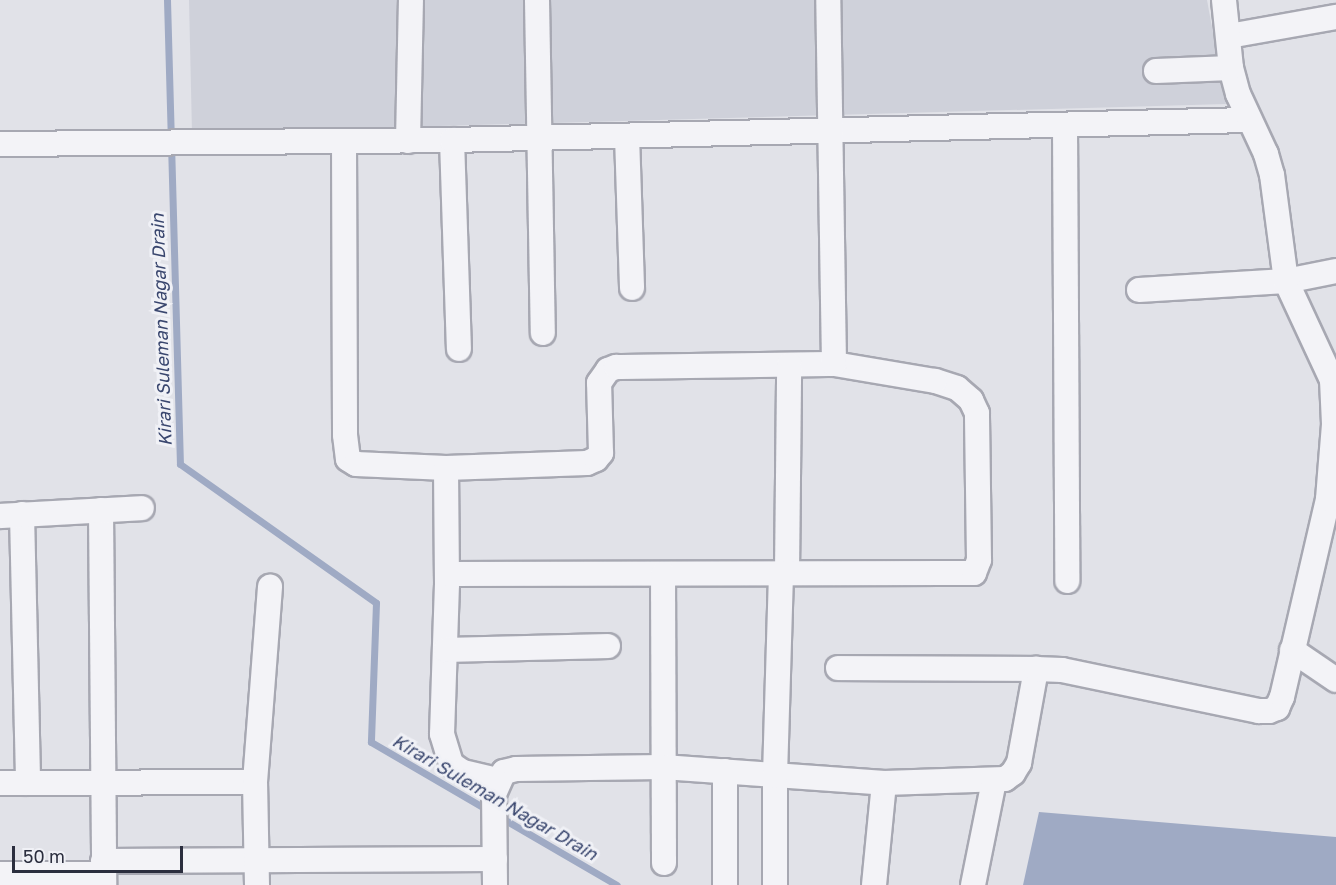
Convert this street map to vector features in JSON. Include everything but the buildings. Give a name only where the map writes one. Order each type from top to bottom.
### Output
[{"type":"street","points":[[408,141],[411,0]]},
{"type":"street","points":[[537,0],[543,333]]},
{"type":"street","points":[[828,0],[834,364]]},
{"type":"street","points":[[838,668],[1062,670],[1269,711],[1277,708],[1282,697],[1328,499],[1334,402],[1332,380],[1286,281],[1272,175],[1266,154],[1238,94],[1231,68],[1224,0]]},
{"type":"street","points":[[1229,36],[1336,17]]},
{"type":"street","points":[[1156,70],[1231,68]]},
{"type":"street","points":[[0,144],[408,141],[1249,120]]},
{"type":"street","points":[[1065,125],[1067,581]]},
{"type":"street","points":[[627,136],[632,288]]},
{"type":"street","points":[[452,140],[459,349]]},
{"type":"street","points":[[344,141],[345,435],[348,459],[356,464],[369,467],[446,468],[587,463],[596,459],[602,441],[599,383],[603,375],[616,367],[834,364],[935,381],[957,388],[971,400],[976,413],[979,560],[974,573],[447,574]]},
{"type":"street","points":[[1139,290],[1286,281],[1336,271]]},
{"type":"street","points":[[775,885],[775,776],[784,573],[789,364]]},
{"type":"street","points":[[446,468],[446,650],[442,734],[451,764],[496,787]]},
{"type":"street","points":[[28,783],[11,515],[142,508]]},
{"type":"street","points":[[101,510],[104,873]]},
{"type":"street","points":[[663,574],[664,863]]},
{"type":"street","points":[[257,885],[255,782],[270,587]]},
{"type":"street","points":[[446,650],[608,646]]},
{"type":"street","points":[[1292,650],[1336,680]]},
{"type":"street","points":[[495,885],[496,787],[504,772],[516,769],[663,767],[884,783],[1005,779],[1014,773],[1019,763],[1036,669]]},
{"type":"street","points":[[725,771],[725,885]]},
{"type":"street","points":[[974,885],[994,781]]},
{"type":"street","points":[[0,783],[255,782]]},
{"type":"street","points":[[874,885],[884,783]]},
{"type":"street","points":[[0,874],[104,873],[256,860],[495,850]]},
{"type":"shaded area","points":[[189,0],[1207,0],[1226,104],[192,133]]},
{"type":"water","points":[[1039,812],[1336,837],[1336,885],[1023,885]]},
{"type":"waterway","name":"Kirari Suleman Nagar Drain","points":[[167,0],[180,464],[376,603],[371,742],[488,810]]},
{"type":"waterway","name":"Kirari Suleman Nagar Drain","points":[[500,817],[617,885]]}]
